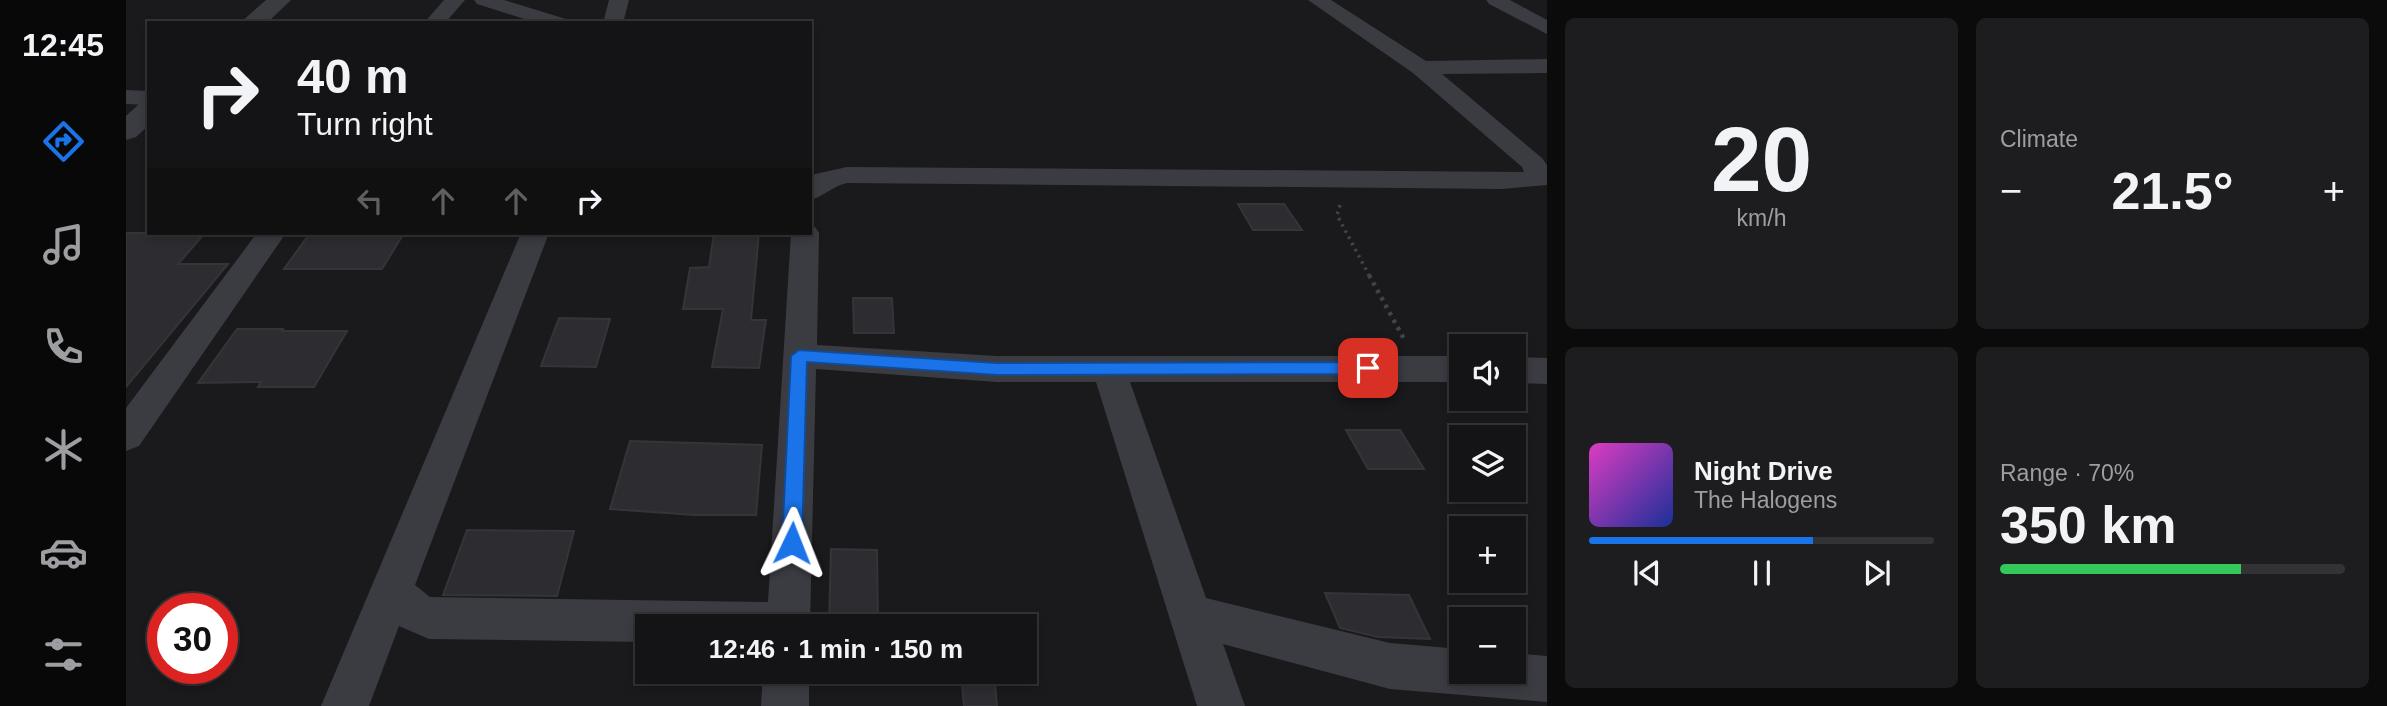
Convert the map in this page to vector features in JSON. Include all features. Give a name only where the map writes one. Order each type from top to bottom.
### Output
[{"type":"street","points":[[254,21],[279,0]]},
{"type":"street","points":[[436,21],[455,0]]},
{"type":"street","points":[[484,0],[552,21]]},
{"type":"street","points":[[614,21],[619,0]]},
{"type":"street","points":[[812,189],[824,180],[847,175],[1502,181],[1544,179],[1534,163],[1421,68],[1318,0]]},
{"type":"street","points":[[1496,0],[1547,28]]},
{"type":"street","points":[[1421,68],[1547,66]]},
{"type":"street","points":[[126,97],[147,98]]},
{"type":"street","points":[[126,131],[147,112]]},
{"type":"street","points":[[126,436],[271,235]]},
{"type":"street","points":[[345,706],[534,235]]},
{"type":"street","points":[[788,614],[805,235]]},
{"type":"street","points":[[799,356],[997,369],[1449,369]]},
{"type":"street","points":[[1109,370],[1221,706]]},
{"type":"street","points":[[1526,370],[1547,371]]},
{"type":"street","points":[[392,590],[408,609],[429,618],[635,622]]},
{"type":"street","points":[[1192,615],[1390,666],[1449,671]]},
{"type":"street","points":[[1526,677],[1547,679]]},
{"type":"street","points":[[785,706],[786,684]]},
{"type":"path","points":[[1380,179],[1340,205],[1337,215],[1420,368]]},
{"type":"building","points":[[1238,204],[1284,204],[1302,230],[1253,230]]},
{"type":"building","points":[[126,233],[203,235],[178,264],[228,264],[126,387]]},
{"type":"building","points":[[309,235],[403,235],[382,269],[284,269]]},
{"type":"building","points":[[714,235],[759,235],[751,320],[766,320],[759,368],[712,367],[723,309],[683,309],[690,268],[709,267]]},
{"type":"building","points":[[853,298],[892,298],[894,333],[854,333]]},
{"type":"building","points":[[559,318],[610,319],[596,367],[541,366]]},
{"type":"building","points":[[237,329],[347,331],[314,387],[258,387],[261,382],[198,383]]},
{"type":"building","points":[[1346,430],[1400,430],[1424,469],[1368,469]]},
{"type":"building","points":[[630,441],[762,445],[756,515],[695,515],[610,509]]},
{"type":"building","points":[[467,530],[574,531],[557,596],[443,595]]},
{"type":"building","points":[[831,549],[877,550],[878,614],[829,614]]},
{"type":"building","points":[[1325,593],[1409,595],[1430,639],[1378,637],[1340,628]]},
{"type":"building","points":[[962,684],[995,684],[997,706],[964,706]]},
{"type":"route","points":[[792,543],[799,356],[997,369],[1368,368]]}]
